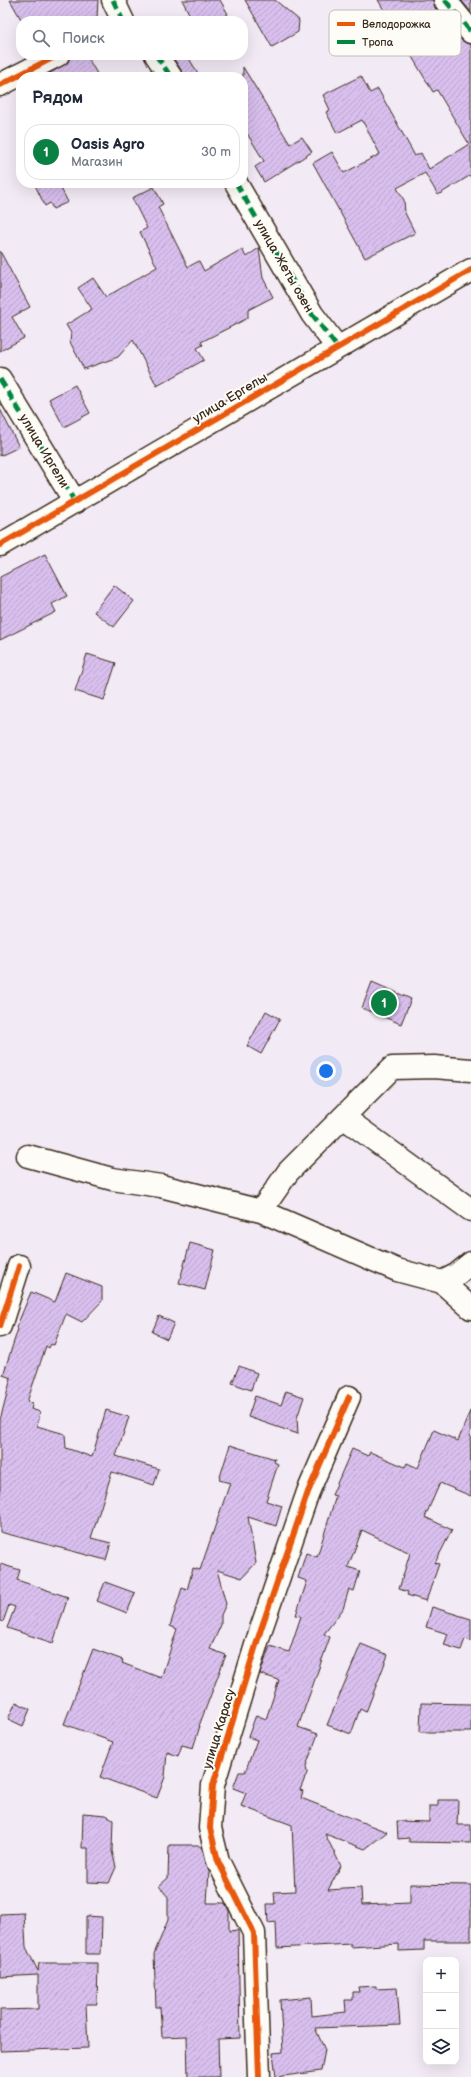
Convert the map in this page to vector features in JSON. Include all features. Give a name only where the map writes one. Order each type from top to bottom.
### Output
[{"type":"street","points":[[113,0],[121,16]]},
{"type":"street","points":[[445,0],[453,10]]},
{"type":"street","points":[[461,20],[471,32]]},
{"type":"street","points":[[25,72],[48,60]]},
{"type":"street","points":[[159,60],[168,72]]},
{"type":"street","points":[[0,85],[16,77]]},
{"type":"street","name":"улица Жеты озен","points":[[239,188],[312,314],[337,347]]},
{"type":"street","name":"улица Ергелы","points":[[0,545],[471,270]]},
{"type":"street","name":"улица Иргели","points":[[0,379],[75,502]]},
{"type":"street","points":[[261,1211],[288,1172],[392,1068],[434,1067],[471,1070]]},
{"type":"street","points":[[343,1117],[471,1210]]},
{"type":"street","points":[[28,1156],[112,1179],[161,1186],[261,1211],[397,1270],[442,1282],[471,1308]]},
{"type":"street","points":[[442,1282],[456,1275],[471,1263]]},
{"type":"street","points":[[0,1326],[19,1266]]},
{"type":"street","name":"улица Карасу","points":[[259,2077],[254,1933],[218,1861],[210,1828],[213,1785],[261,1629],[308,1492],[349,1397]]},
{"type":"building","points":[[10,0],[98,0],[97,16],[19,16]]},
{"type":"building","points":[[182,0],[220,0],[228,14],[225,16],[190,16]]},
{"type":"building","points":[[245,0],[275,0],[299,20],[298,32],[272,47]]},
{"type":"building","points":[[378,0],[433,0],[437,10],[384,10]]},
{"type":"building","points":[[461,0],[471,0],[471,12]]},
{"type":"building","points":[[461,40],[471,44],[471,175],[438,195],[425,173],[397,188],[404,200],[405,213],[415,233],[365,258],[313,163],[332,152],[344,173],[380,154],[362,120],[337,133],[326,112],[330,110],[323,95],[361,76],[370,93],[378,89],[415,156],[421,153],[429,169],[469,144],[437,90],[433,92],[411,56],[461,56]]},
{"type":"building","points":[[69,60],[89,60],[96,72],[52,72],[68,62]]},
{"type":"building","points":[[175,60],[190,60],[197,72],[182,72]]},
{"type":"building","points":[[248,75],[290,144],[302,137],[312,152],[264,182],[255,167],[264,161],[248,135]]},
{"type":"building","points":[[36,188],[61,188],[68,202],[53,209],[50,203],[45,206]]},
{"type":"building","points":[[155,188],[163,204],[158,207],[188,267],[199,261],[204,271],[242,249],[246,257],[259,248],[263,278],[273,297],[248,310],[248,318],[201,342],[203,345],[197,348],[204,360],[157,386],[133,340],[118,357],[84,369],[70,342],[71,333],[66,325],[92,309],[78,288],[93,278],[106,297],[157,267],[140,232],[147,228],[132,198]]},
{"type":"building","points":[[0,251],[30,307],[12,317],[24,338],[0,351]]},
{"type":"building","points":[[75,385],[90,413],[64,427],[49,399]]},
{"type":"building","points":[[0,409],[19,447],[0,456]]},
{"type":"building","points":[[45,554],[67,596],[52,604],[56,612],[0,640],[0,577]]},
{"type":"building","points":[[114,585],[134,601],[114,627],[94,612]]},
{"type":"building","points":[[87,654],[116,663],[104,700],[75,691]]},
{"type":"building","points":[[372,982],[411,999],[401,1024],[362,1008]]},
{"type":"building","points":[[266,1011],[280,1019],[261,1054],[247,1046]]},
{"type":"building","points":[[190,1243],[215,1250],[205,1290],[179,1283]]},
{"type":"building","points":[[66,1273],[102,1287],[102,1301],[82,1322],[66,1314],[54,1345],[51,1344],[49,1348],[46,1346],[27,1402],[33,1403],[31,1409],[40,1412],[37,1426],[65,1434],[66,1448],[92,1457],[106,1410],[129,1417],[116,1456],[159,1469],[154,1485],[112,1472],[91,1538],[111,1543],[106,1560],[0,1532],[0,1420],[11,1378],[3,1375],[18,1329],[16,1328],[31,1292],[55,1302]]},
{"type":"building","points":[[159,1316],[174,1323],[167,1339],[152,1332]]},
{"type":"building","points":[[239,1366],[257,1373],[251,1390],[232,1383]]},
{"type":"building","points":[[286,1391],[304,1397],[297,1418],[298,1434],[248,1417],[255,1396],[281,1405]]},
{"type":"building","points":[[470,1411],[471,1496],[440,1483],[425,1517],[452,1530],[435,1563],[439,1564],[426,1601],[407,1595],[408,1592],[399,1589],[410,1553],[362,1530],[348,1567],[360,1571],[354,1591],[349,1589],[343,1609],[324,1634],[330,1637],[298,1727],[318,1734],[306,1766],[307,1773],[300,1790],[303,1791],[301,1798],[387,1832],[365,1849],[325,1834],[341,1866],[328,1890],[361,1888],[362,1905],[410,1903],[410,1884],[471,1885],[471,1941],[424,1941],[424,1950],[399,1951],[399,1944],[351,1947],[351,1944],[277,1948],[276,1922],[268,1923],[267,1904],[275,1904],[274,1892],[295,1891],[292,1825],[241,1806],[246,1793],[233,1788],[239,1772],[245,1772],[257,1740],[248,1737],[256,1715],[266,1719],[279,1680],[260,1674],[270,1646],[289,1652],[301,1616],[296,1615],[307,1581],[298,1578],[306,1553],[317,1557],[336,1496],[332,1495],[352,1449],[368,1456],[370,1452],[405,1467],[407,1463],[418,1468],[434,1430],[458,1441]]},
{"type":"building","points":[[230,1445],[275,1459],[274,1462],[278,1464],[266,1501],[282,1506],[276,1526],[248,1517],[256,1563],[242,1578],[217,1570],[226,1604],[221,1615],[221,1625],[210,1649],[226,1655],[199,1726],[193,1748],[182,1745],[178,1756],[167,1752],[165,1777],[157,1798],[100,1777],[113,1742],[64,1724],[93,1649],[123,1660],[122,1663],[161,1678],[177,1629],[170,1626],[182,1588],[187,1590],[193,1568],[200,1570],[230,1483],[219,1480]]},
{"type":"building","points":[[0,1564],[20,1570],[17,1580],[68,1597],[53,1643],[7,1628],[15,1607],[9,1605],[3,1622],[0,1621]]},
{"type":"building","points":[[105,1582],[135,1593],[127,1613],[97,1601]]},
{"type":"building","points":[[432,1607],[471,1619],[471,1641],[465,1639],[461,1650],[444,1645],[448,1634],[426,1627]]},
{"type":"building","points":[[361,1644],[388,1655],[366,1712],[360,1709],[351,1734],[327,1725]]},
{"type":"building","points":[[16,1702],[30,1709],[23,1726],[8,1719]]},
{"type":"building","points":[[421,1703],[471,1704],[471,1732],[420,1732]]},
{"type":"building","points":[[438,1800],[458,1800],[457,1825],[471,1825],[471,1843],[409,1842],[409,1838],[398,1839],[397,1821],[429,1822],[429,1806],[438,1806]]},
{"type":"building","points":[[83,1813],[106,1815],[113,1819],[112,1851],[116,1867],[109,1883],[88,1882],[88,1848],[82,1848]]},
{"type":"building","points":[[169,1845],[198,1845],[202,1848],[209,1871],[207,1903],[225,1903],[229,1911],[229,1931],[238,1930],[240,2038],[218,2039],[219,2077],[188,2077],[187,2036],[162,2037],[160,2007],[156,2007],[154,1954],[168,1920],[168,1897],[159,1886],[168,1878]]},
{"type":"building","points":[[24,1913],[26,1947],[38,1971],[39,1963],[98,1963],[97,2004],[86,2004],[88,2048],[0,2051],[0,2010],[38,2009],[38,1975],[0,1977],[0,1914]]},
{"type":"building","points":[[86,1916],[102,1917],[101,1954],[86,1954]]},
{"type":"building","points":[[376,1986],[376,1989],[397,1988],[400,2025],[315,2028],[325,2050],[321,2071],[276,2077],[273,2053],[283,2052],[280,2000],[311,1997],[312,2016],[346,2012],[345,2000],[353,2000],[353,1992],[359,1992],[358,1987]]},
{"type":"marked path","points":[[113,0],[121,16]]},
{"type":"marked path","points":[[445,0],[453,10]]},
{"type":"marked path","points":[[461,20],[471,32]]},
{"type":"marked path","points":[[159,60],[168,72]]},
{"type":"marked path","points":[[239,188],[312,314],[337,347]]},
{"type":"marked path","points":[[0,379],[75,502]]},
{"type":"cycle path","points":[[25,72],[48,60]]},
{"type":"cycle path","points":[[0,85],[16,77]]},
{"type":"cycle path","points":[[0,545],[471,270]]},
{"type":"cycle path","points":[[0,1326],[19,1266]]},
{"type":"cycle path","points":[[259,2077],[254,1933],[218,1861],[210,1828],[213,1785],[261,1629],[308,1492],[349,1397]]},
{"type":"place","name":"Oasis Agro","points":[[384,1003]]}]
